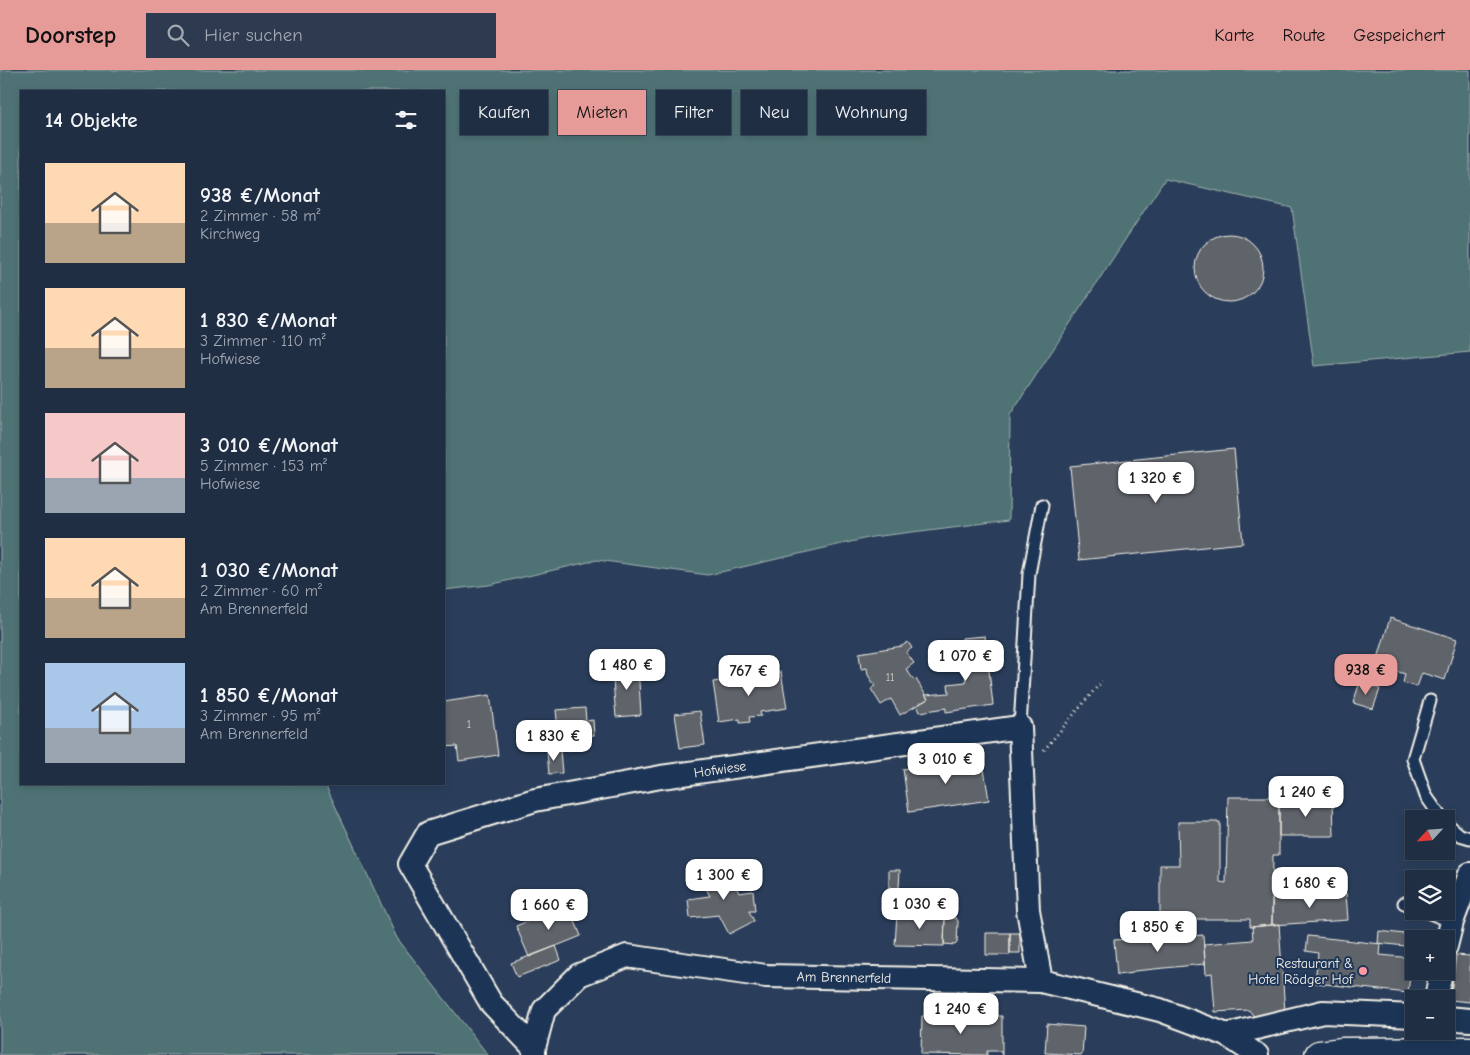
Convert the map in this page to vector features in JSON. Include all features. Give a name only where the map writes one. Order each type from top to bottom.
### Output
[{"type":"main road","points":[[1319,1055],[1342,1052],[1470,1051]]},
{"type":"street","points":[[1020,727],[1028,910],[1041,981]]},
{"type":"street","name":"Hofwiese","points":[[534,1051],[491,1003],[410,864],[428,833],[535,800],[661,777],[1020,727]]},
{"type":"street","points":[[1450,930],[1469,878]]},
{"type":"street","name":"Am Brennerfeld","points":[[534,1051],[544,1010],[579,975],[627,956],[766,976],[1041,981],[1160,1010],[1227,1035],[1257,1055]]},
{"type":"street","points":[[1227,1035],[1323,1012],[1405,1016]]},
{"type":"street","points":[[1455,1019],[1470,1020]]},
{"type":"lane","points":[[1020,727],[1029,574],[1042,505]]},
{"type":"lane","points":[[1430,701],[1413,759],[1426,796],[1436,810]]},
{"type":"lane","points":[[1455,831],[1460,835],[1470,838]]},
{"type":"lane","points":[[1447,920],[1452,922]]},
{"type":"path","points":[[1038,757],[1102,682]]},
{"type":"green space","points":[[0,70],[1470,70],[1470,352],[1314,366],[1292,208],[1165,179],[1010,415],[1009,520],[872,537],[708,575],[597,560],[489,585],[445,590],[445,90],[20,90],[20,785],[325,785],[397,938],[488,1055],[0,1055]]},
{"type":"building","points":[[1236,234],[1248,240],[1257,249],[1263,261],[1261,281],[1253,292],[1236,302],[1222,302],[1205,292],[1197,281],[1195,261],[1205,244],[1216,236]]},
{"type":"building","points":[[1234,449],[1243,543],[1079,560],[1070,466]]},
{"type":"building","points":[[1390,618],[1457,639],[1445,680],[1422,673],[1417,687],[1403,683],[1405,674],[1376,665]]},
{"type":"building","points":[[985,636],[993,705],[946,712],[946,708],[920,712],[917,705],[928,699],[925,695],[949,693],[948,684],[966,682],[962,638]]},
{"type":"building","points":[[908,642],[912,648],[906,652],[914,663],[906,669],[914,680],[916,679],[928,699],[900,715],[891,699],[881,705],[871,689],[875,686],[868,675],[867,668],[861,669],[859,653],[902,646]]},
{"type":"building","points":[[638,666],[641,715],[616,717],[612,668]]},
{"type":"building","points":[[781,672],[787,708],[760,712],[761,716],[749,717],[750,722],[740,723],[740,719],[719,722],[713,682]]},
{"type":"building","points":[[1360,682],[1380,689],[1373,709],[1353,703]]},
{"type":"building","points":[[490,695],[498,755],[459,761],[457,746],[445,747],[445,702]]},
{"type":"building","points":[[585,708],[586,721],[593,720],[594,735],[587,736],[588,748],[560,751],[556,710]]},
{"type":"building","points":[[700,711],[705,745],[680,748],[675,714]]},
{"type":"building","points":[[560,750],[562,773],[549,774],[547,751]]},
{"type":"building","points":[[982,757],[989,800],[909,812],[903,769]]},
{"type":"building","points":[[1228,797],[1279,797],[1279,855],[1273,855],[1272,925],[1250,927],[1250,919],[1160,919],[1160,865],[1179,865],[1178,822],[1220,822],[1220,882],[1226,883]]},
{"type":"building","points":[[1279,799],[1333,800],[1334,836],[1279,836]]},
{"type":"building","points":[[725,864],[739,893],[753,891],[755,911],[749,911],[754,921],[729,934],[719,915],[690,918],[688,899],[710,896],[700,877]]},
{"type":"building","points":[[889,870],[900,870],[899,888],[889,888]]},
{"type":"building","points":[[1346,893],[1348,920],[1272,925],[1272,898]]},
{"type":"building","points":[[568,904],[581,936],[529,957],[516,926]]},
{"type":"building","points":[[897,914],[945,916],[944,946],[895,945]]},
{"type":"building","points":[[945,918],[956,918],[958,921],[957,943],[955,945],[944,944]]},
{"type":"building","points":[[1279,924],[1285,1013],[1255,1018],[1249,1010],[1215,1012],[1212,973],[1206,974],[1204,944],[1253,940],[1252,927]]},
{"type":"building","points":[[1379,931],[1405,934],[1405,946],[1378,943]]},
{"type":"building","points":[[986,933],[1010,933],[1010,955],[986,955]]},
{"type":"building","points":[[1010,933],[1020,933],[1020,953],[1010,953]]},
{"type":"building","points":[[1203,935],[1205,964],[1134,971],[1133,973],[1117,975],[1114,940],[1143,938],[1144,940]]},
{"type":"building","name":"Restaurant & Hotel Rödger Hof","points":[[1308,936],[1381,944],[1380,955],[1405,957],[1405,980],[1409,980],[1408,990],[1405,990],[1405,993],[1315,983],[1318,953],[1306,951]]},
{"type":"building","points":[[556,946],[561,960],[517,977],[511,963]]},
{"type":"building","points":[[1456,955],[1470,956],[1470,1002],[1455,1000],[1455,990],[1451,990],[1453,980],[1455,980]]},
{"type":"building","points":[[955,1010],[970,1010],[969,1016],[955,1016]]},
{"type":"building","points":[[922,1016],[1002,1016],[1002,1055],[1000,1051],[987,1051],[987,1055],[921,1054]]},
{"type":"building","points":[[1047,1024],[1084,1027],[1082,1055],[1045,1053]]},
{"type":"place","name":"Restaurant & Hotel Rödger Hof","points":[[1363,971]]}]
